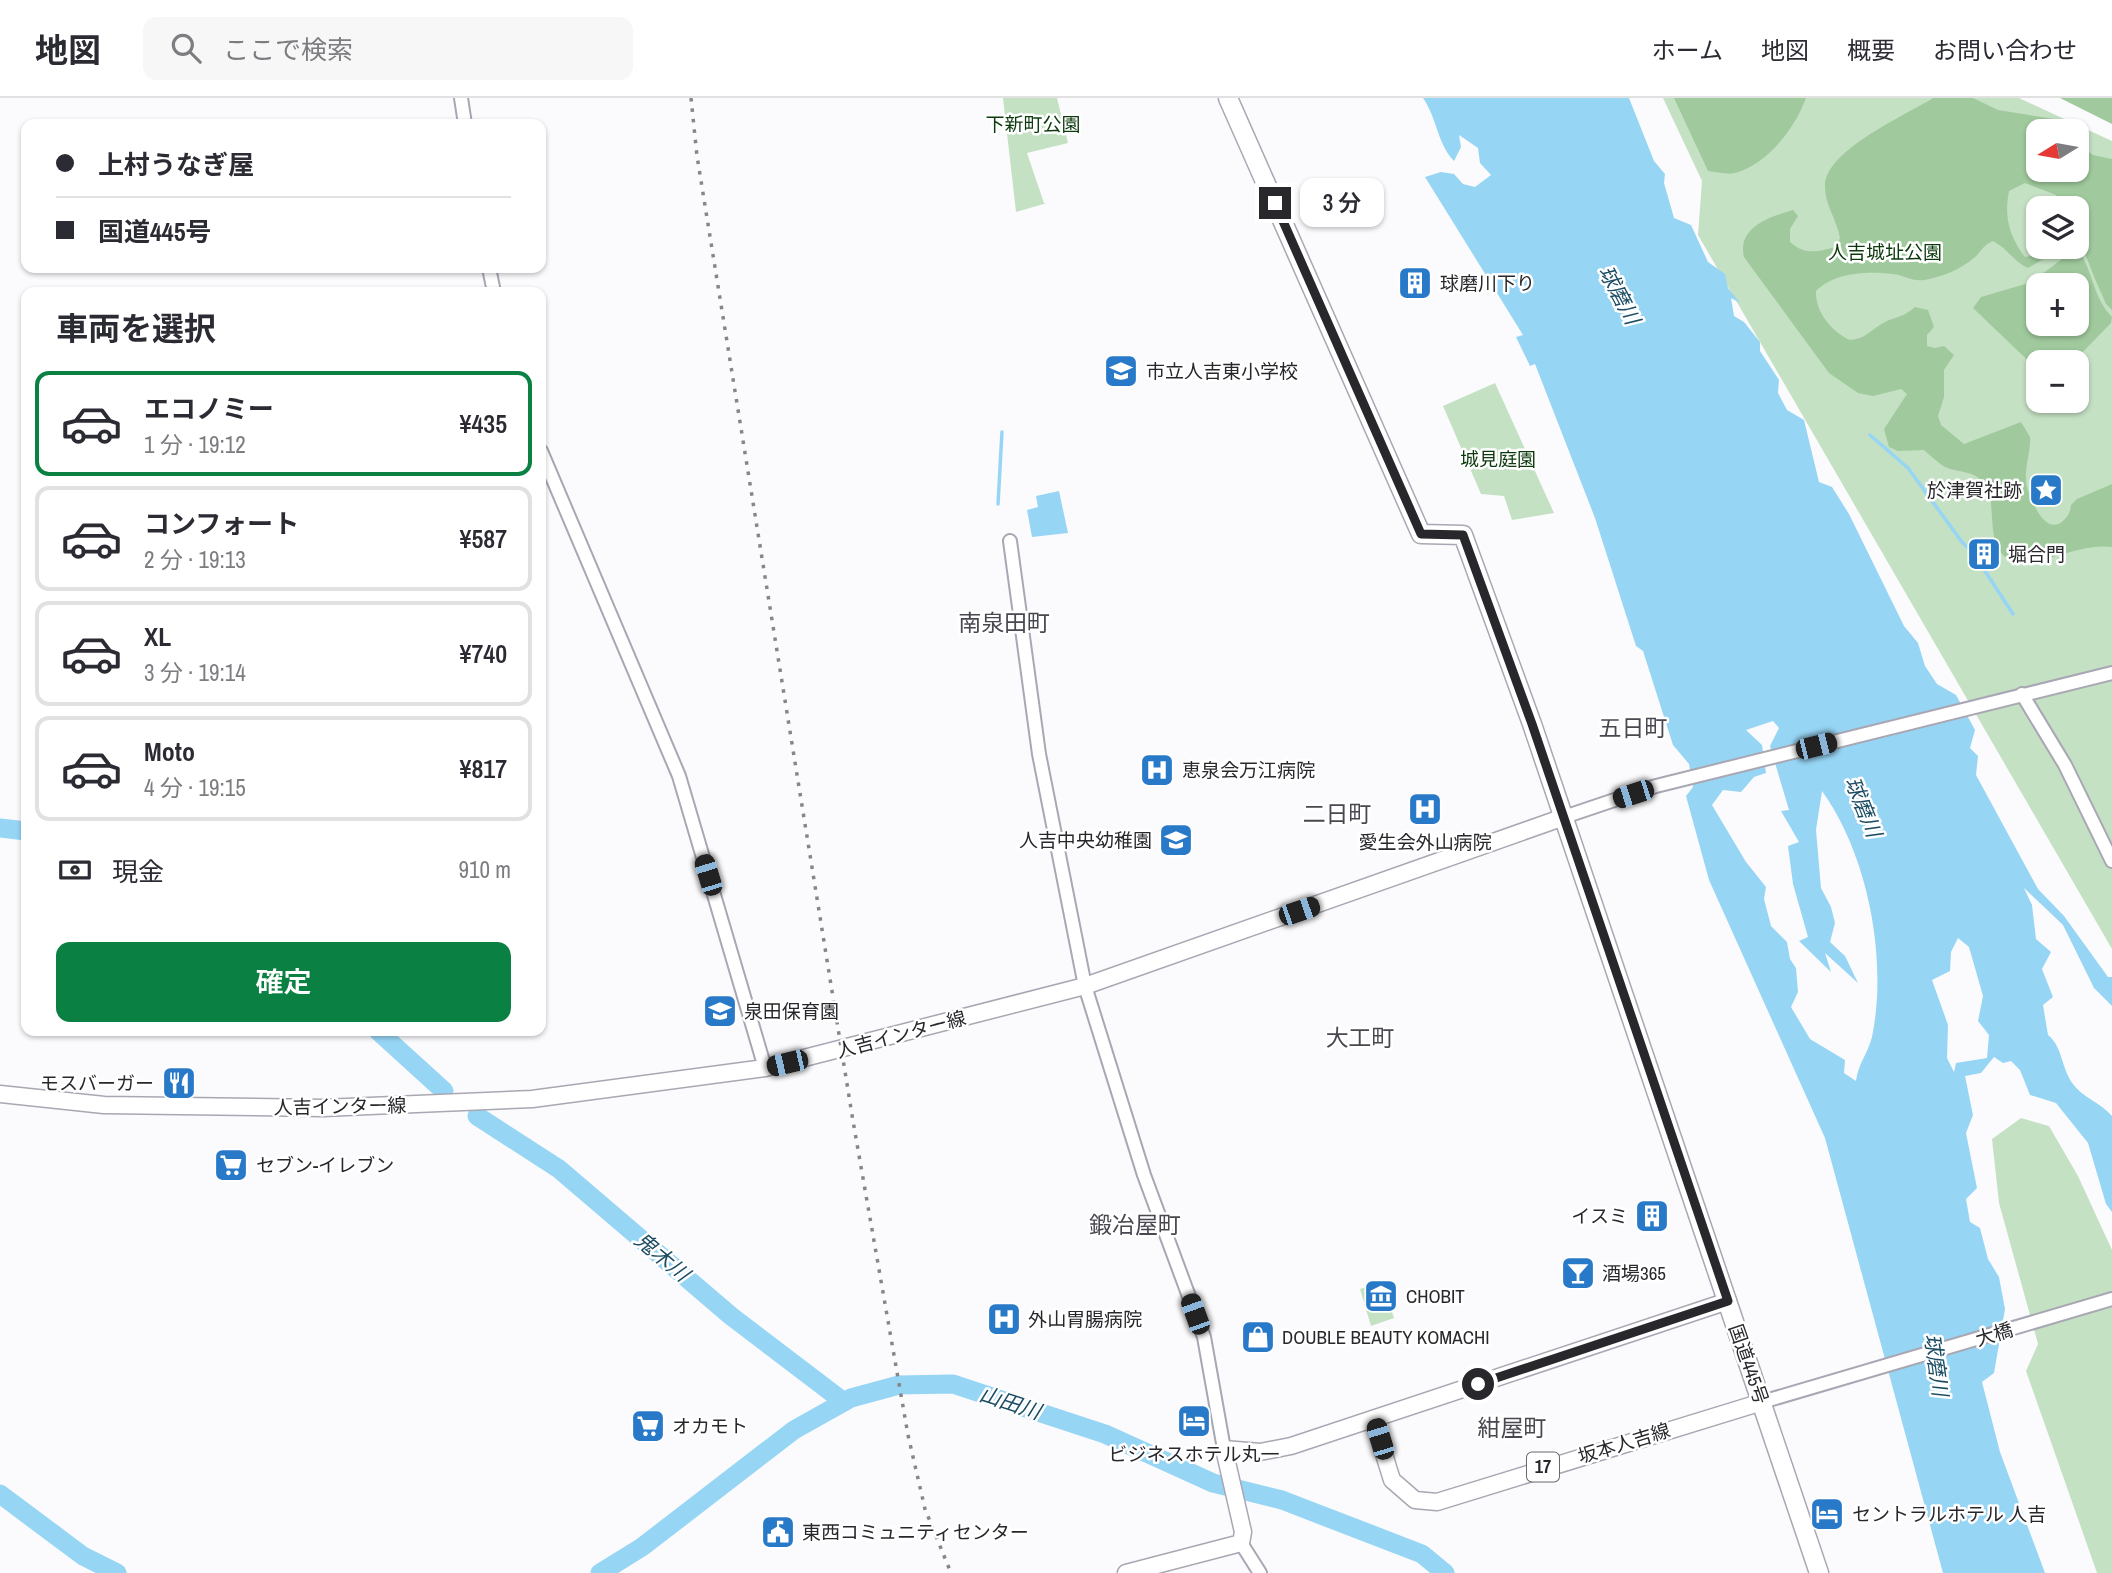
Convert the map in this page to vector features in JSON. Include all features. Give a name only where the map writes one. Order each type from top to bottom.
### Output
[{"type":"highway","name":"国道445号","points":[[1228,98],[1421,534],[1463,535],[1564,817],[1819,1573]]},
{"type":"main road","name":"人吉インター線","points":[[0,1094],[104,1105],[323,1108],[533,1099],[765,1068],[1086,986],[1564,817]]},
{"type":"main road","points":[[1126,1573],[1242,1537],[1225,1455],[1291,1446],[1728,1301]]},
{"type":"main road","name":"坂本人吉線","points":[[1373,1419],[1392,1480],[1415,1500],[1437,1502],[1762,1402]]},
{"type":"street","points":[[461,98],[464,119]]},
{"type":"street","points":[[546,463],[679,776],[765,1068]]},
{"type":"street","points":[[1010,541],[1039,754],[1086,986],[1144,1175],[1204,1337],[1225,1455]]},
{"type":"street","points":[[1564,817],[1666,784],[2112,673]]},
{"type":"street","points":[[2022,694],[2065,765],[2112,861]]},
{"type":"street","name":"大橋","points":[[1762,1402],[2112,1299]]},
{"type":"street","points":[[1242,1537],[1260,1573]]},
{"type":"green space","name":"下新町公園","points":[[1003,98],[1057,98],[1068,143],[1027,153],[1044,203],[1047,203],[1016,212]]},
{"type":"green space","name":"人吉城址公園","points":[[1663,98],[2019,98],[2064,119],[2026,119],[2026,182],[2090,182],[2090,131],[2112,141],[2112,949],[1698,235],[1702,181]]},
{"type":"green space","points":[[1674,98],[1806,98],[1787,133],[1769,153],[1747,168],[1729,174],[1708,171]]},
{"type":"green space","points":[[1933,98],[1973,98],[1998,110],[2054,119],[2026,119],[2026,182],[2090,182],[2090,153],[2112,159],[2112,310],[2106,304],[2087,259],[2089,196],[2057,196],[2025,183],[2009,191],[2007,209],[2012,234],[2026,259],[2043,259],[2028,268],[1993,241],[1963,266],[1930,279],[1916,280],[1873,273],[1852,274],[1824,285],[1816,291],[1816,299],[1831,327],[1850,340],[1863,337],[1884,322],[1915,307],[1928,310],[1934,327],[1927,335],[1927,346],[1944,346],[1954,355],[1944,370],[1944,397],[1938,416],[1941,425],[1964,444],[2021,422],[2030,437],[2027,487],[2040,516],[2051,524],[2064,520],[2077,499],[2112,484],[2112,547],[2100,546],[2023,562],[2009,559],[2000,552],[1995,542],[1989,492],[1980,479],[1945,467],[1924,450],[1898,451],[1889,447],[1884,429],[1907,394],[1901,389],[1873,396],[1858,393],[1829,373],[1744,257],[1745,238],[1756,225],[1793,210],[1798,216],[1790,229],[1790,242],[1801,249],[1811,251],[1835,247],[1840,238],[1825,192],[1829,172],[1852,147]]},
{"type":"green space","points":[[2060,98],[2112,98],[2112,124]]},
{"type":"green space","points":[[2062,259],[2084,259],[2100,300],[2112,317],[2111,323],[2085,350],[2026,350],[2026,359],[1973,308],[1981,297],[2026,284],[2026,336],[2089,336],[2089,273],[2044,273]]},
{"type":"green space","name":"城見庭園","points":[[1495,383],[1554,513],[1512,520],[1504,496],[1481,494],[1443,406]]},
{"type":"green space","points":[[2021,1118],[2049,1126],[2078,1176],[2112,1250],[2112,1573],[2097,1573],[2026,1371],[2038,1344],[1999,1203],[1992,1139]]},
{"type":"green space","points":[[1382,1282],[1394,1318],[1371,1326],[1360,1289]]},
{"type":"water","name":"球磨川","points":[[1423,98],[1629,98],[1654,161],[1665,174],[1664,183],[1674,218],[1691,225],[1708,262],[1725,274],[1728,288],[1740,303],[1731,298],[1734,316],[1744,322],[1760,342],[1760,351],[1779,380],[1778,393],[1787,410],[1804,420],[1819,482],[1832,487],[1849,514],[1904,626],[1918,643],[1925,666],[1937,684],[1956,695],[1975,730],[1970,748],[1978,756],[1976,775],[2038,889],[2064,916],[2108,977],[2112,977],[2112,1006],[2094,988],[2063,925],[2024,888],[2032,905],[2036,939],[2051,952],[2042,969],[2053,997],[2043,1005],[2048,1035],[2057,1045],[2073,1084],[2112,1116],[2112,1212],[2106,1204],[2088,1143],[2056,1103],[2030,1095],[2020,1070],[2011,1061],[2003,1063],[1994,1057],[1981,1073],[1965,1076],[1973,1115],[1966,1133],[1977,1188],[1966,1199],[1970,1222],[1980,1228],[1988,1259],[1999,1277],[2005,1309],[1994,1373],[1982,1382],[2000,1452],[2045,1573],[1943,1573],[1825,1138],[1709,880],[1686,796],[1693,787],[1689,764],[1673,745],[1643,651],[1636,646],[1595,518],[1535,364],[1530,366],[1516,337],[1523,335],[1425,177],[1441,172],[1454,174],[1463,184],[1475,187],[1491,175],[1480,163],[1478,148],[1459,135],[1461,147],[1454,161],[1444,146]],"holes":[[[1773,721],[1779,728],[1770,746],[1789,810],[1781,811],[1799,842],[1788,846],[1793,884],[1808,937],[1799,941],[1831,972],[1825,953],[1858,983],[1845,956],[1830,942],[1835,923],[1831,907],[1821,888],[1816,830],[1822,791],[1851,845],[1870,909],[1875,942],[1876,1007],[1872,1037],[1856,1081],[1844,1073],[1845,1060],[1810,1039],[1791,1007],[1798,992],[1796,968],[1790,959],[1787,942],[1771,926],[1764,899],[1766,887],[1746,862],[1712,805],[1723,790],[1741,792],[1754,777],[1766,773],[1762,745],[1746,730]],[[1958,938],[1969,947],[1983,996],[1978,1021],[1989,1035],[1987,1058],[1956,1063],[1954,1072],[1947,1058],[1948,1025],[1932,980],[1950,971],[1951,952]]]},
{"type":"water","points":[[1059,491],[1068,533],[1032,537],[1027,510],[1038,507],[1036,496]]},
{"type":"waterway","points":[[998,504],[1002,432]]},
{"type":"waterway","points":[[1870,435],[1908,468],[1962,542],[1974,554],[2013,614]]},
{"type":"waterway","name":"鬼木川","points":[[0,828],[21,830]]},
{"type":"waterway","name":"鬼木川","points":[[384,1036],[444,1091]]},
{"type":"waterway","name":"鬼木川","points":[[477,1116],[559,1169],[731,1316],[844,1402]]},
{"type":"waterway","name":"山田川","points":[[600,1573],[642,1547],[794,1430],[851,1398],[899,1385],[953,1384],[1105,1434],[1213,1483],[1282,1500],[1422,1554],[1445,1573]]},
{"type":"waterway","name":"山田川","points":[[0,1494],[83,1556],[117,1573]]},
{"type":"railway","points":[[691,98],[697,156],[853,1121],[908,1435],[925,1509],[951,1573]]},
{"type":"place","name":"球磨川下り","points":[[1415,283]]},
{"type":"place","name":"市立人吉東小学校","points":[[1121,371]]},
{"type":"place","name":"於津賀社跡","points":[[2046,490]]},
{"type":"place","name":"堀合門","points":[[1984,554]]},
{"type":"place","name":"恵泉会万江病院","points":[[1157,770]]},
{"type":"place","name":"愛生会外山病院","points":[[1425,809]]},
{"type":"place","name":"人吉中央幼稚園","points":[[1176,840]]},
{"type":"place","name":"泉田保育園","points":[[720,1011]]},
{"type":"place","name":"モスバーガー","points":[[179,1083]]},
{"type":"place","name":"セブン-イレブン","points":[[231,1165]]},
{"type":"place","name":"イスミ","points":[[1652,1216]]},
{"type":"place","name":"酒場365","points":[[1578,1273]]},
{"type":"place","name":"CHOBIT","points":[[1381,1296]]},
{"type":"place","name":"外山胃腸病院","points":[[1004,1319]]},
{"type":"place","name":"DOUBLE BEAUTY KOMACHI","points":[[1258,1337]]},
{"type":"place","name":"ビジネスホテル丸一","points":[[1194,1421]]},
{"type":"place","name":"オカモト","points":[[648,1426]]},
{"type":"place","name":"セントラルホテル 人吉","points":[[1827,1514]]},
{"type":"place","name":"東西コミュニティセンター","points":[[778,1532]]},
{"type":"district","name":"南泉田町","points":[[1004,623]]},
{"type":"district","name":"五日町","points":[[1633,728]]},
{"type":"district","name":"二日町","points":[[1337,814]]},
{"type":"district","name":"大工町","points":[[1360,1038]]},
{"type":"district","name":"鍛冶屋町","points":[[1135,1225]]},
{"type":"district","name":"紺屋町","points":[[1512,1428]]},
{"type":"route","points":[[1275,203],[1421,534],[1463,535],[1532,724],[1728,1301],[1478,1384]]}]
